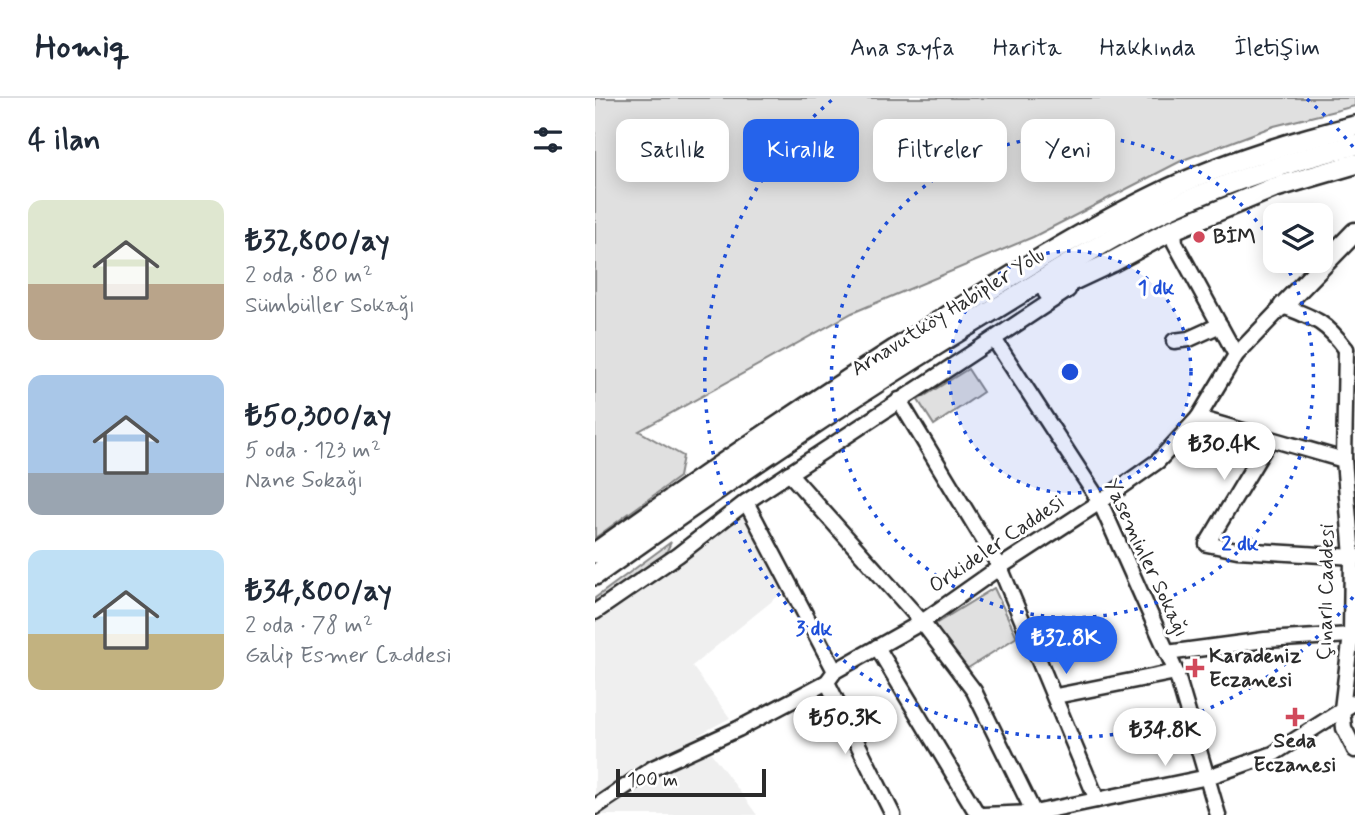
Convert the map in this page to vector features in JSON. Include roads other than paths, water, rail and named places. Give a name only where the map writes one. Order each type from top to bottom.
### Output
[{"type":"highway","name":"Arnavutköy Habipler Yolu","points":[[595,554],[723,463],[884,356],[1099,224],[1201,175],[1264,151],[1355,126]]},
{"type":"highway","name":"Arnavutköy Habipler Yolu","points":[[595,575],[745,470],[921,354],[1110,240],[1157,215],[1240,179],[1355,145]]},
{"type":"highway","points":[[921,354],[978,330],[1066,282],[1112,262],[1174,229],[1273,188],[1355,164]]},
{"type":"main road","name":"Orkideler Caddesi","points":[[1283,306],[1355,232]]},
{"type":"street","points":[[1174,229],[1175,243],[1236,355]]},
{"type":"street","points":[[595,612],[678,555],[746,502],[1112,262]]},
{"type":"street","points":[[1283,306],[1318,321],[1350,345]]},
{"type":"street","name":"Orkideler Caddesi","points":[[595,807],[653,768],[738,729],[922,622],[1158,461],[1198,418],[1236,355],[1283,306]]},
{"type":"street","points":[[1174,341],[1189,339],[1220,325]]},
{"type":"street","name":"Yaseminler Sokağı","points":[[994,339],[1100,502],[1176,672],[1218,815]]},
{"type":"street","name":"Çınarlı Caddesi","points":[[1350,345],[1350,410],[1344,460],[1353,556],[1349,705],[1344,728],[1355,750]]},
{"type":"street","points":[[899,400],[1000,567],[1056,696],[1097,800]]},
{"type":"street","points":[[1198,418],[1344,460]]},
{"type":"street","points":[[1270,439],[1207,544],[1237,551],[1353,556]]},
{"type":"street","points":[[789,473],[922,622],[974,691],[1034,813]]},
{"type":"street","points":[[746,502],[894,815]]},
{"type":"street","points":[[1167,653],[1265,640],[1351,635]]},
{"type":"street","points":[[877,647],[978,815]]},
{"type":"street","points":[[1056,696],[1176,672]]},
{"type":"street","points":[[983,815],[1034,813],[1208,778],[1273,754],[1349,705]]},
{"type":"place","name":"BİM","points":[[1199,237]]},
{"type":"place","name":"Karadeniz Eczanesi","points":[[1195,668]]},
{"type":"place","name":"Seda Eczanesi","points":[[1295,717]]}]
